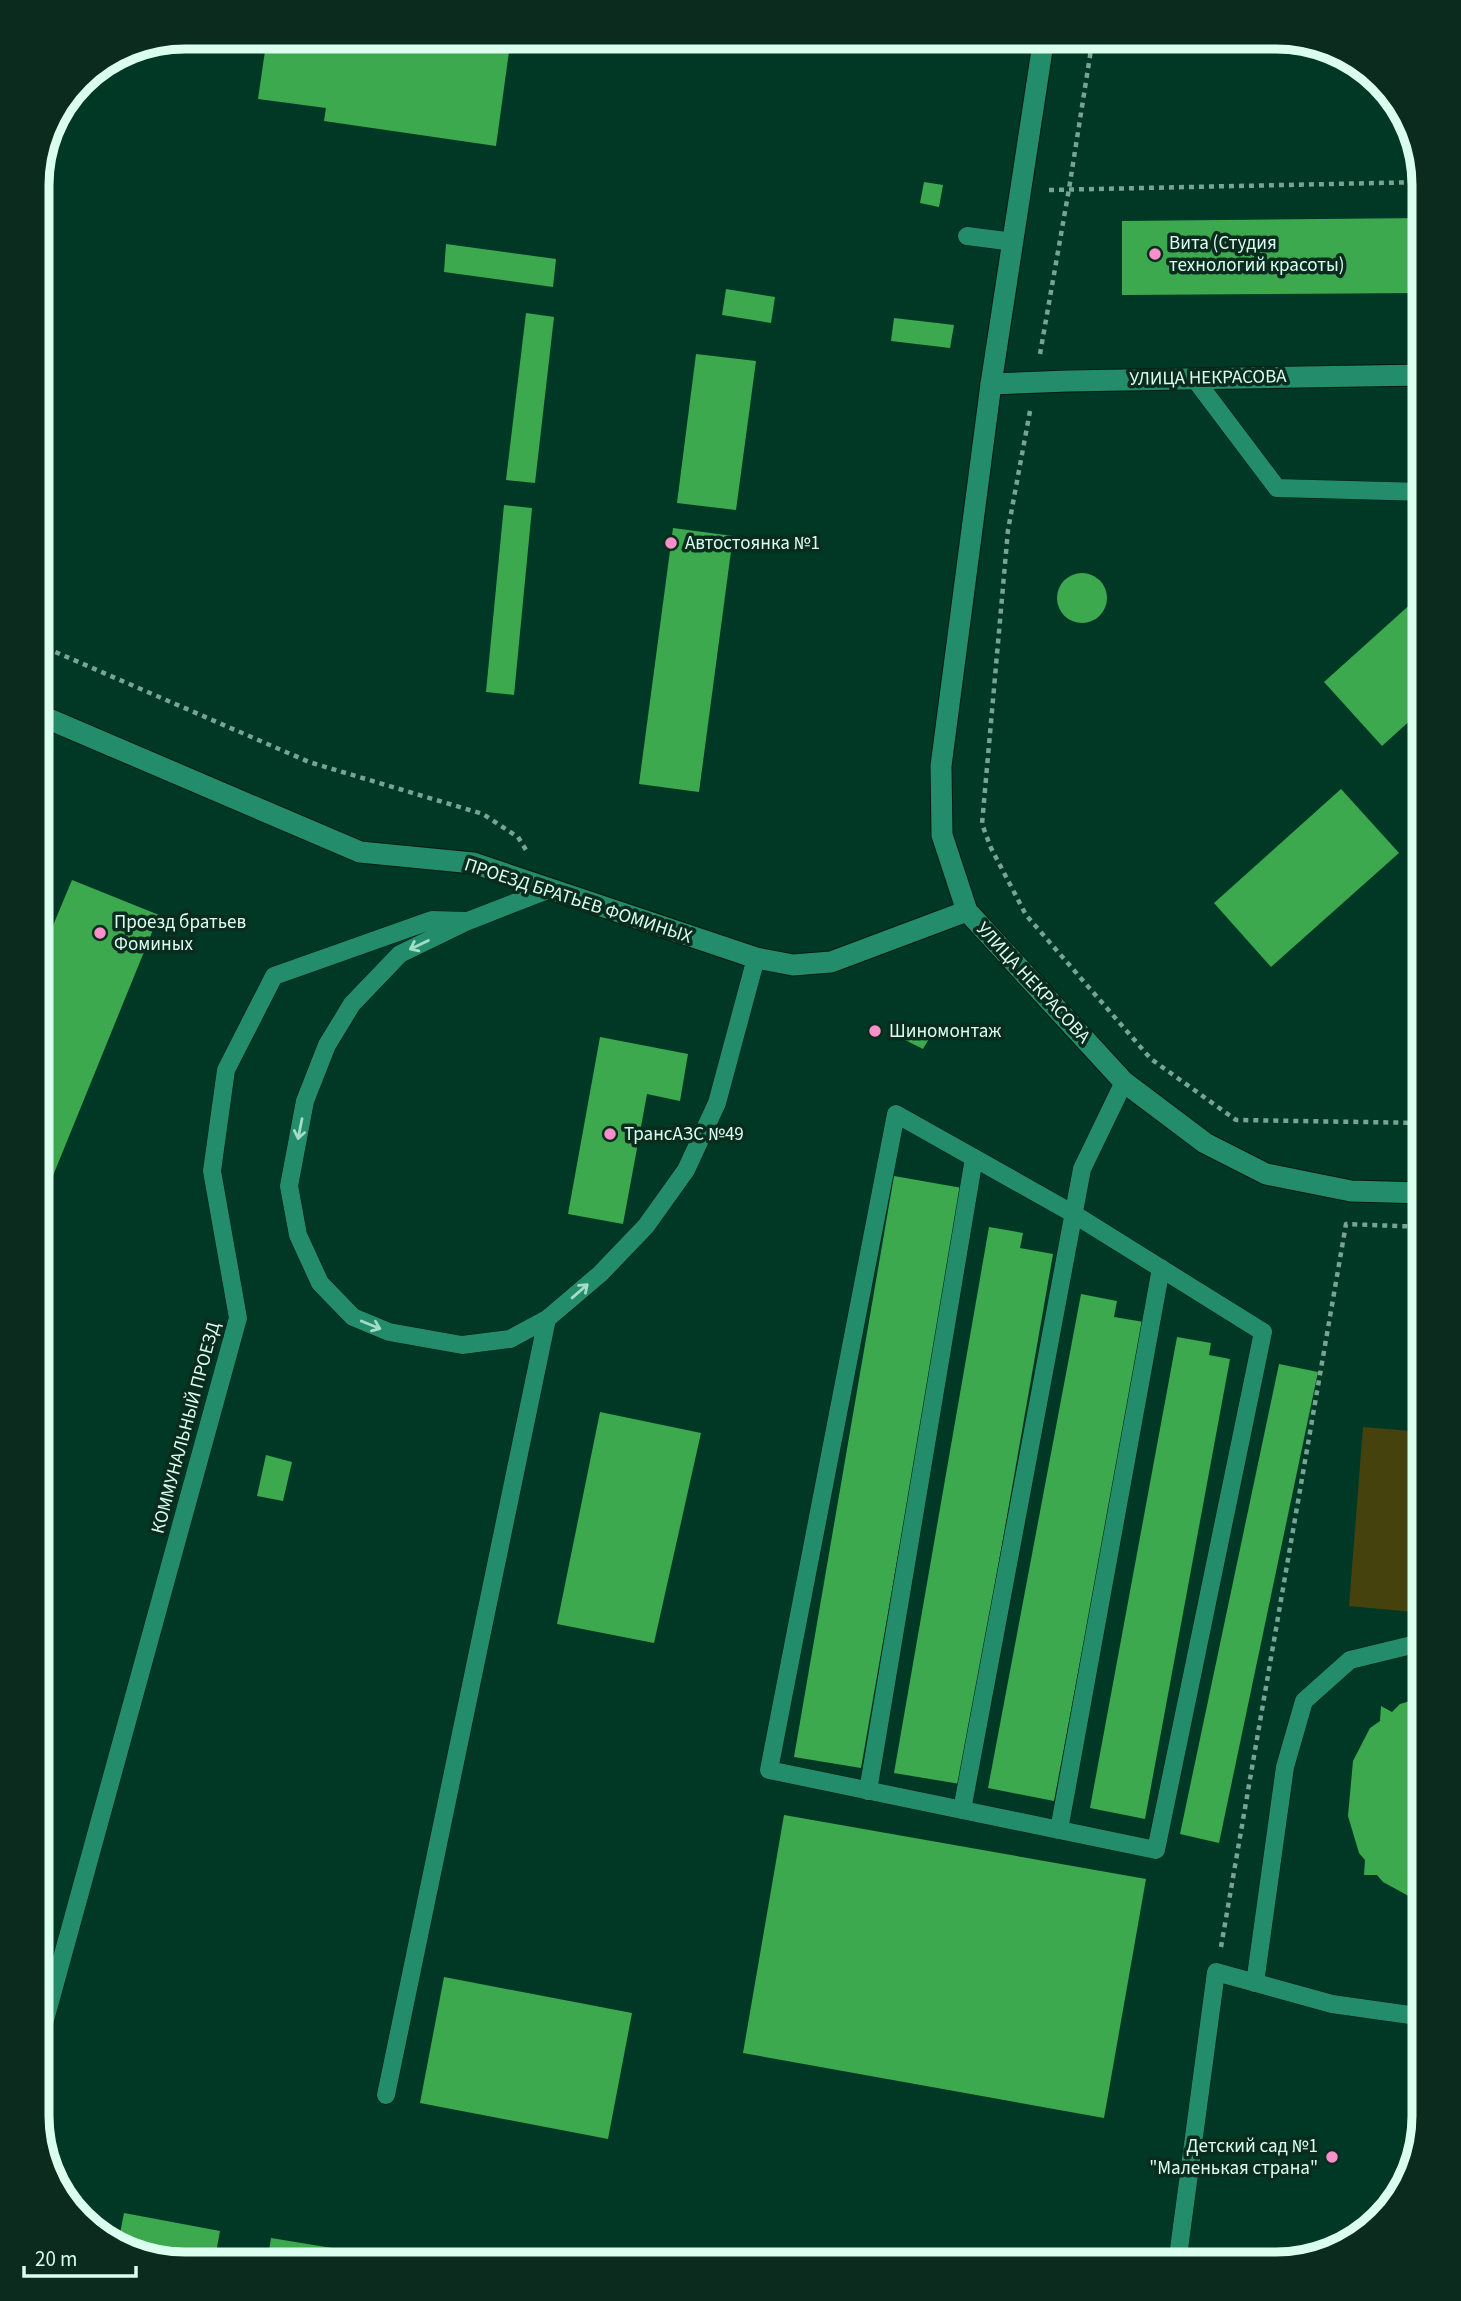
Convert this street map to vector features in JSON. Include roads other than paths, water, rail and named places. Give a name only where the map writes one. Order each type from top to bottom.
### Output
[{"type":"street","name":"УЛИЦА НЕКРАСОВА","points":[[1042,49],[991,384],[941,766],[942,835],[967,911],[1124,1082],[1205,1143],[1266,1174],[1352,1191],[1412,1193]]},
{"type":"street","name":"УЛИЦА НЕКРАСОВА","points":[[991,384],[1412,375]]},
{"type":"street","name":"ПРОЕЗД БРАТЬЕВ ФОМИНЫХ","points":[[49,719],[360,852],[473,863],[757,958],[793,965],[831,962],[967,911]]},
{"type":"lane","points":[[967,236],[1014,242]]},
{"type":"lane","points":[[1194,378],[1277,488],[1412,492]]},
{"type":"lane","points":[[550,889],[468,921],[400,954],[352,1004],[327,1045],[305,1101],[289,1186],[298,1235],[320,1283],[353,1317],[389,1332],[462,1345],[510,1339],[547,1319],[600,1274],[646,1226],[686,1170],[717,1103],[757,958]]},
{"type":"lane","name":"КОММУНАЛЬНЫЙ ПРОЕЗД","points":[[49,2005],[238,1318],[212,1171],[226,1070],[274,976],[432,920],[468,921]]},
{"type":"lane","points":[[962,1810],[1072,1213],[1082,1169],[1124,1082]]},
{"type":"lane","points":[[896,1114],[974,1158],[1072,1213],[1263,1332],[1156,1850],[769,1770],[896,1114]]},
{"type":"lane","points":[[868,1791],[974,1158]]},
{"type":"lane","points":[[1059,1830],[1161,1268]]},
{"type":"lane","points":[[386,2095],[547,1319]]},
{"type":"lane","points":[[1255,1983],[1285,1767],[1304,1701],[1350,1660],[1412,1645]]},
{"type":"lane","points":[[1179,2252],[1216,1972],[1332,2004],[1412,2015]]},
{"type":"place","name":"Вита (Студия технологий красоты)","points":[[1155,254]]},
{"type":"place","name":"Автостоянка №1","points":[[671,543]]},
{"type":"place","name":"Проезд братьев Фоминых","points":[[100,933]]},
{"type":"place","name":"Шиномонтаж","points":[[875,1031]]},
{"type":"place","name":"ТрансАЗС №49","points":[[610,1134]]},
{"type":"place","name":"Детский сад №1 \"Маленькая страна\"","points":[[1332,2157]]}]
